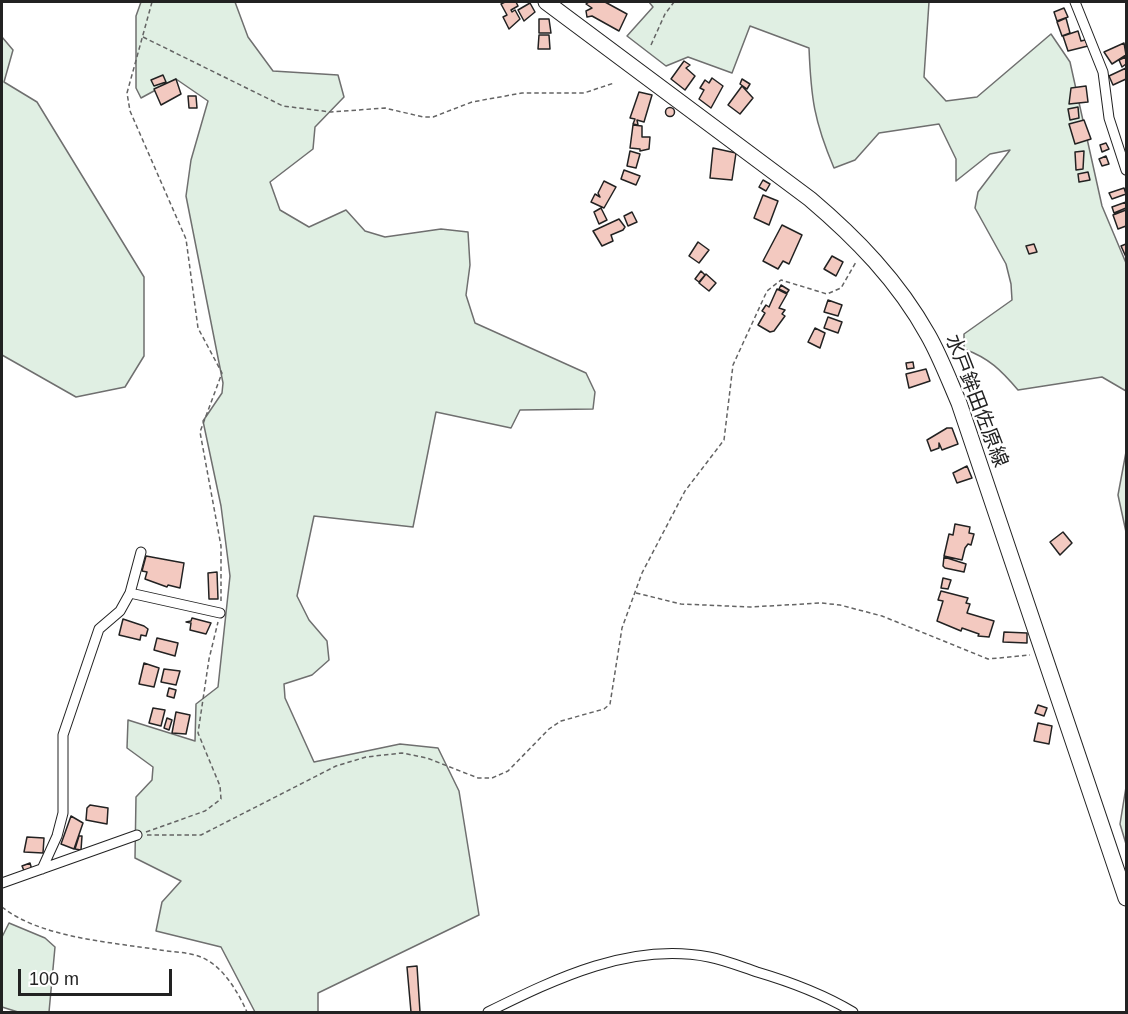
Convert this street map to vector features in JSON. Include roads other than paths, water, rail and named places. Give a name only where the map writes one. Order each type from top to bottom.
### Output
[{"type":"main road","name":"水戸鉾田佐原線","points":[[546,2],[810,199],[864,248],[899,291],[928,335],[959,403],[1126,898]]},
{"type":"street","points":[[1075,2],[1103,72],[1109,118],[1126,170]]},
{"type":"street","points":[[42,869],[63,813],[63,735],[99,629],[120,611],[130,593],[141,552]]},
{"type":"street","points":[[130,593],[220,614]]},
{"type":"street","points":[[2,883],[75,855],[137,835]]},
{"type":"street","points":[[488,1012],[583,969],[633,957],[674,953],[710,957],[791,982],[853,1012]]}]
